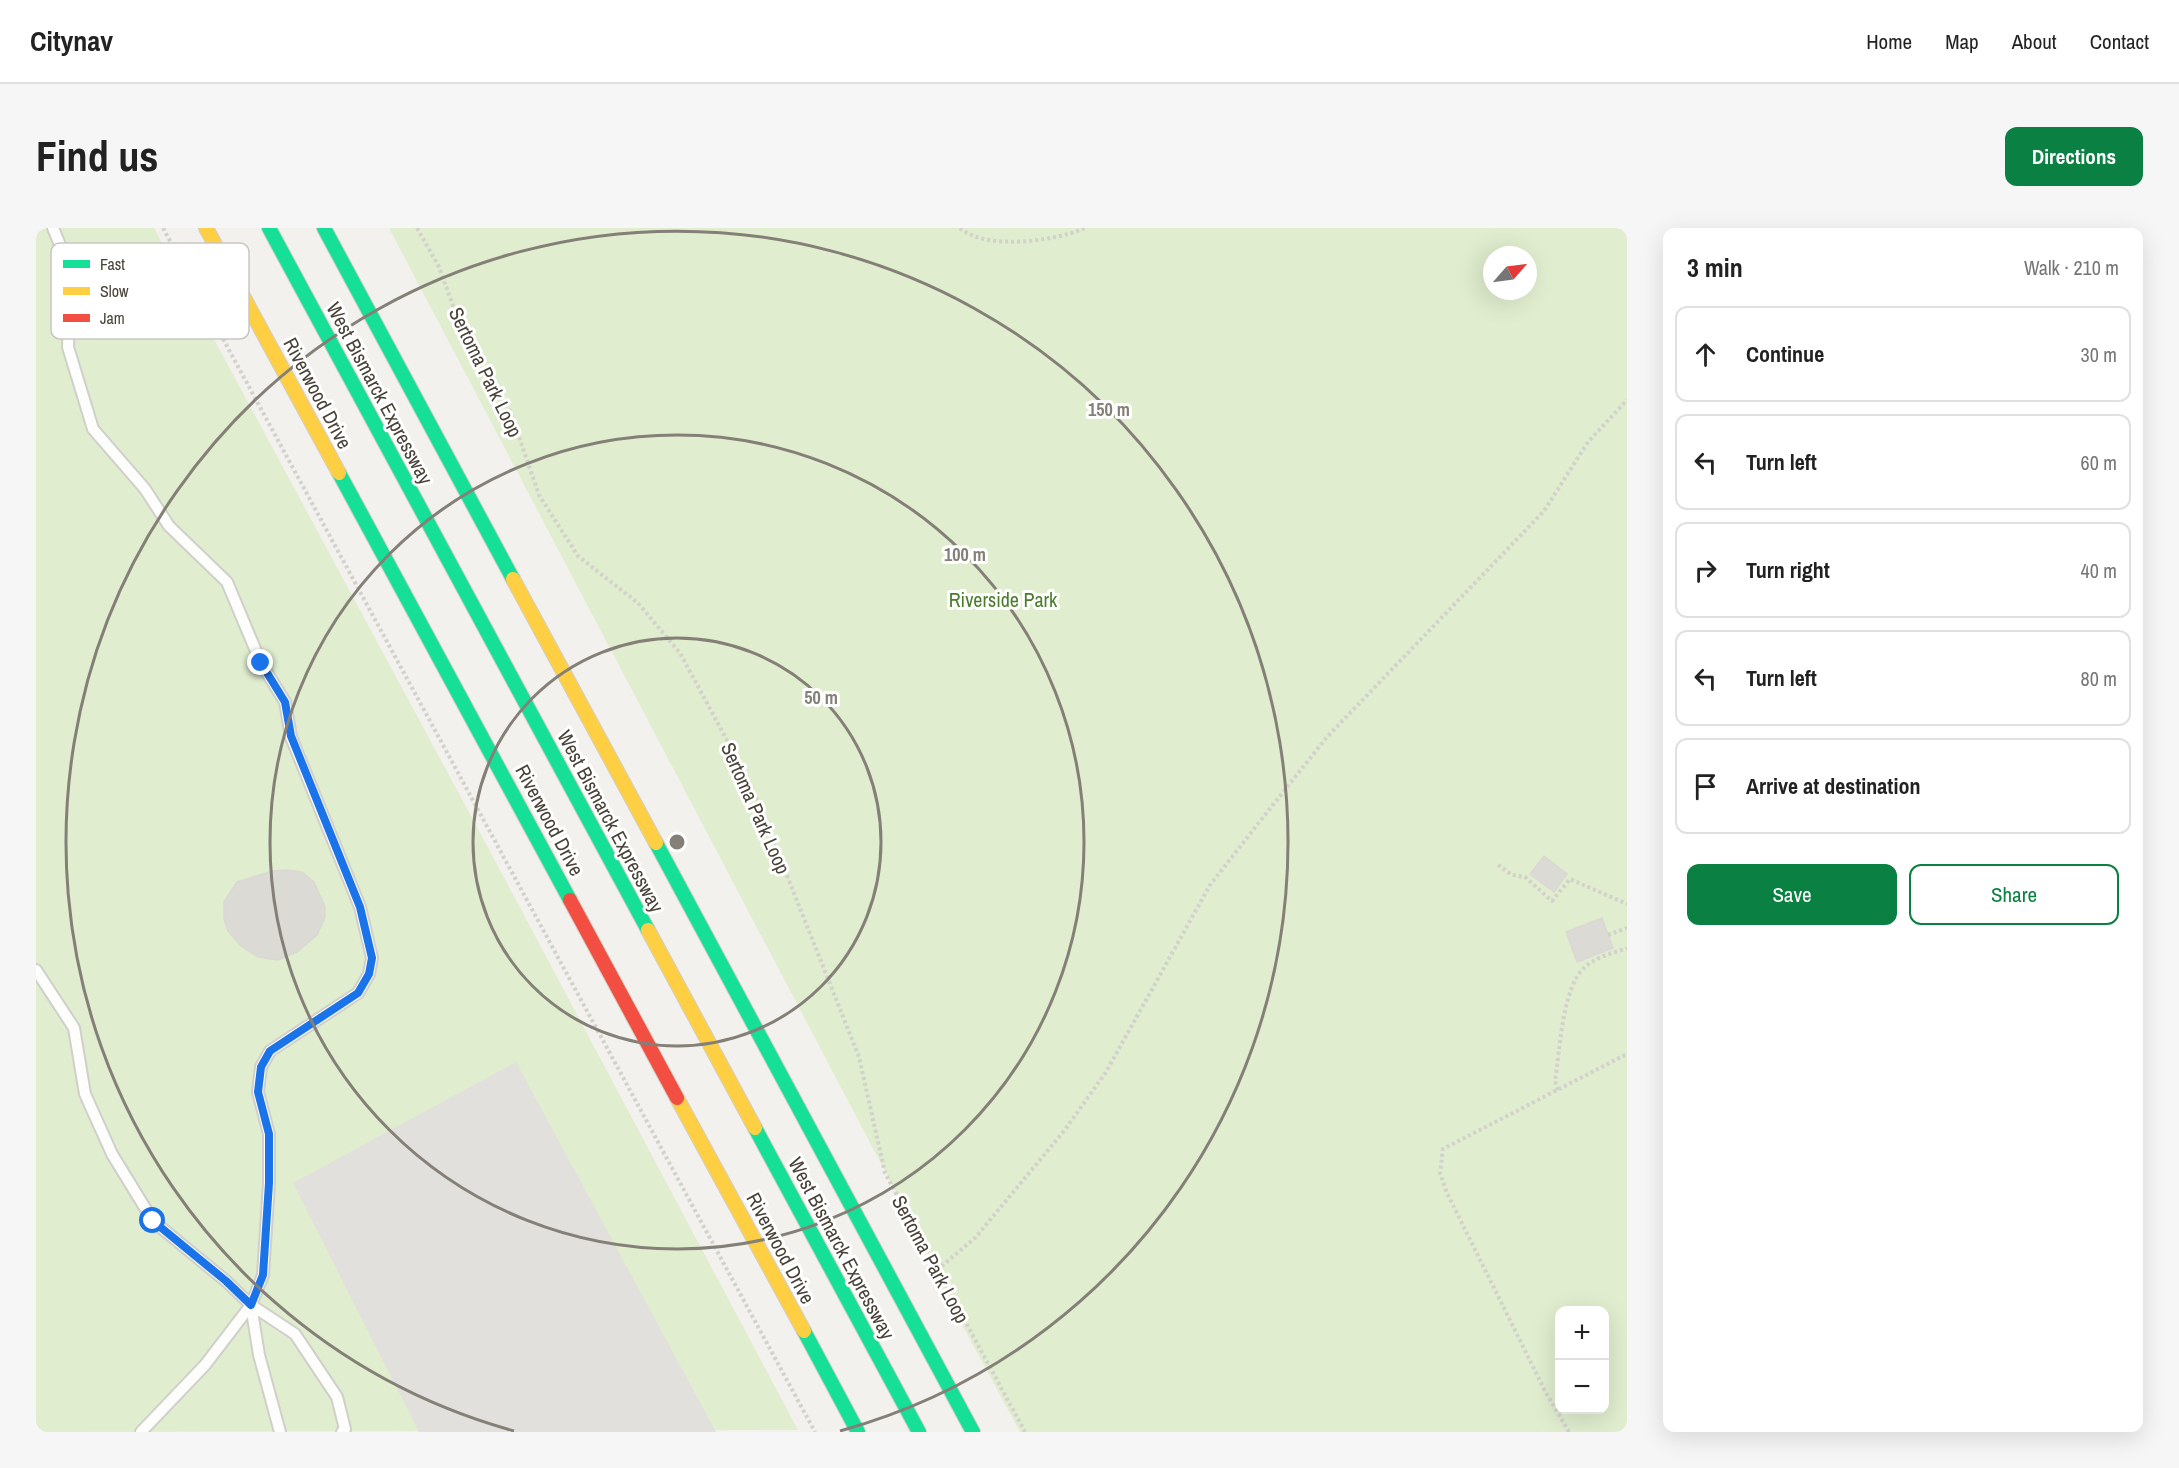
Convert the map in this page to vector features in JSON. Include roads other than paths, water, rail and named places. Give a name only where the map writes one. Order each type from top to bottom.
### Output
[{"type":"main road","name":"Riverwood Drive","points":[[206,228],[214,243]]},
{"type":"main road","name":"West Bismarck Expressway","points":[[269,228],[919,1432]]},
{"type":"main road","name":"West Bismarck Expressway","points":[[324,228],[973,1432]]},
{"type":"main road","name":"Riverwood Drive","points":[[249,307],[858,1432]]},
{"type":"lane","points":[[53,228],[59,243]]},
{"type":"lane","points":[[68,339],[68,346],[93,429],[145,489],[169,526],[227,582],[261,663],[285,702],[291,736],[360,907],[372,958],[369,974],[358,993],[270,1051],[261,1067],[258,1092],[269,1134],[269,1183],[263,1275],[251,1305],[205,1365],[141,1432]]},
{"type":"lane","points":[[36,970],[74,1028],[85,1094],[112,1154],[153,1221],[226,1281],[251,1305],[295,1334],[337,1397],[345,1429],[342,1432]]},
{"type":"lane","points":[[251,1305],[259,1355],[280,1432]]},
{"type":"park label","name":"Riverside Park","points":[[1003,599]]}]
